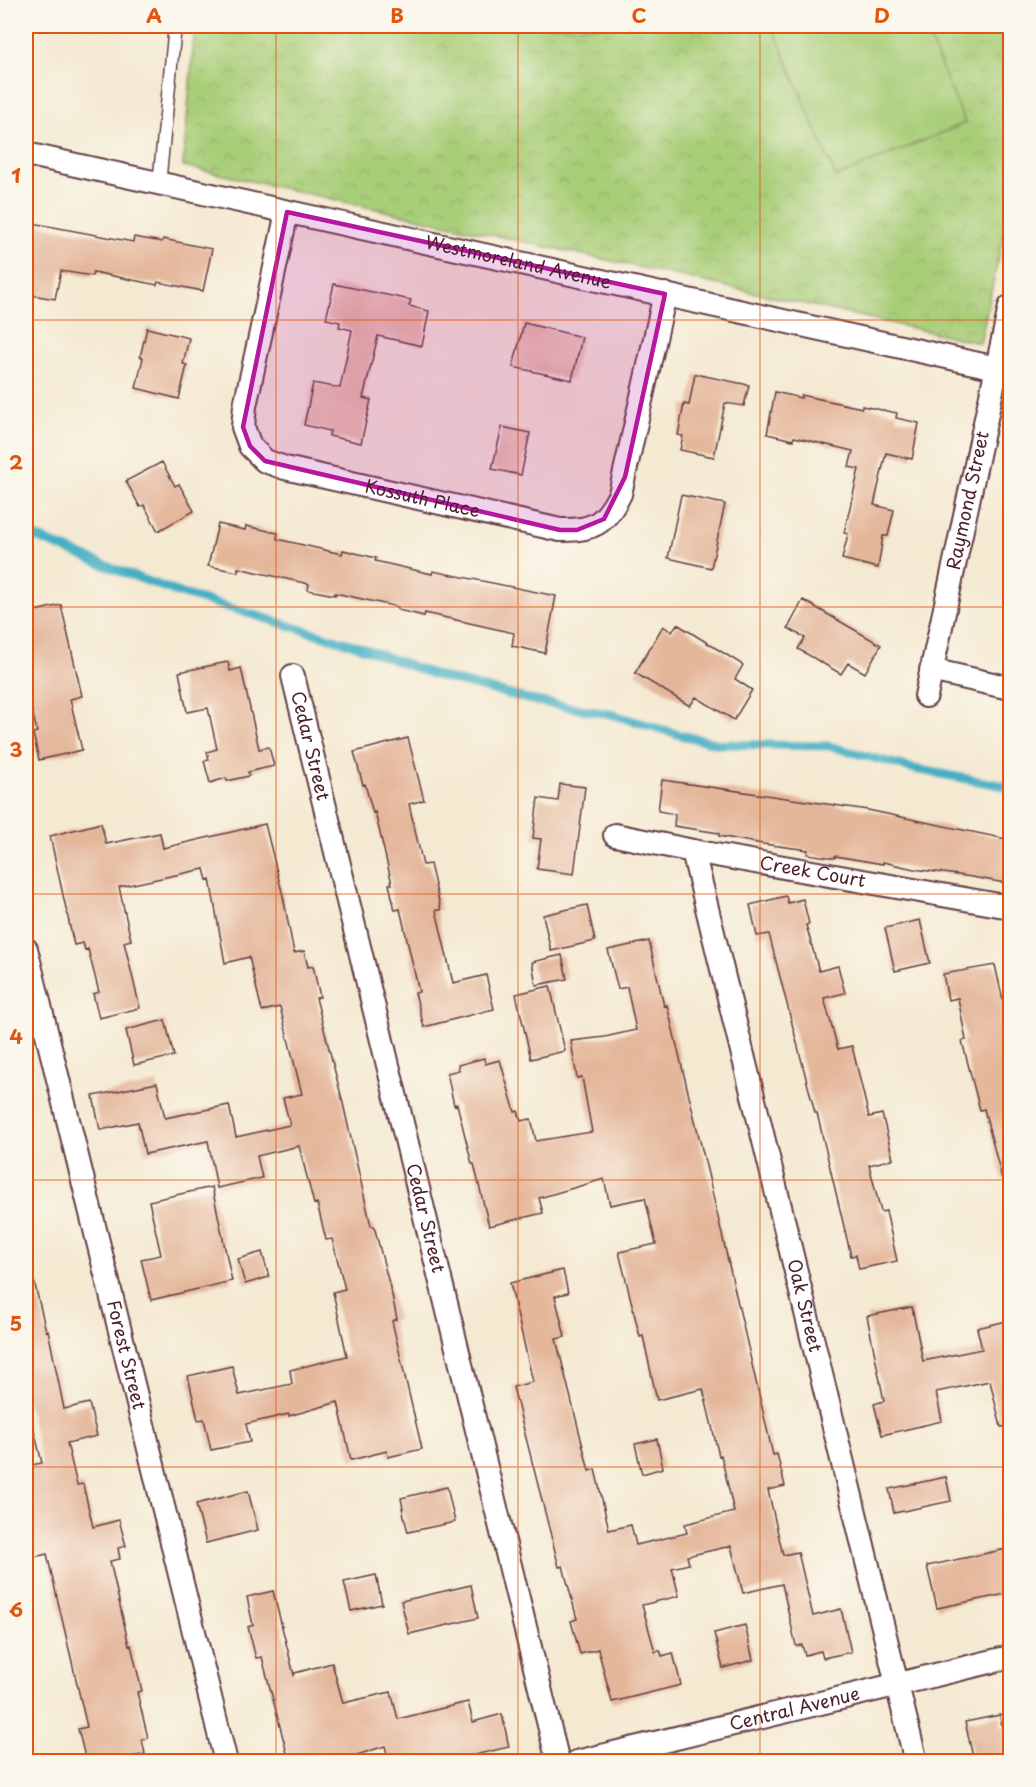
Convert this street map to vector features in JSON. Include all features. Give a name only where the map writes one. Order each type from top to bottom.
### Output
[{"type":"street","name":"Westmoreland Avenue","points":[[26,154],[1004,370]]},
{"type":"street","name":"Kossuth Place","points":[[287,212],[245,406],[243,427],[250,446],[265,461],[285,468],[560,530],[577,530],[592,526],[604,519],[620,494],[665,294]]},
{"type":"street","name":"Raymond Street","points":[[926,696],[1004,370],[1011,306]]},
{"type":"street","points":[[932,670],[1011,688]]},
{"type":"street","name":"Cedar Street","points":[[293,676],[558,1761]]},
{"type":"street","name":"Creek Court","points":[[615,835],[1011,907]]},
{"type":"street","name":"Oak Street","points":[[693,851],[916,1761]]},
{"type":"street","name":"Forest Street","points":[[26,949],[226,1761]]},
{"type":"street","name":"Central Avenue","points":[[577,1761],[1011,1657]]},
{"type":"lane","points":[[159,184],[175,26]]},
{"type":"highlighted area","points":[[287,212],[665,294],[625,477],[604,519],[577,530],[560,530],[265,461],[250,446],[243,427]]},
{"type":"green space","points":[[195,26],[1010,26],[1010,205],[980,343],[183,166]]},
{"type":"green space","points":[[772,26],[924,26],[965,123],[836,177]]},
{"type":"building","points":[[32,223],[133,242],[134,237],[162,242],[163,239],[212,249],[203,291],[158,282],[157,285],[93,272],[92,276],[61,271],[55,299],[26,294],[26,259]]},
{"type":"building","points":[[334,284],[411,300],[409,306],[429,311],[422,346],[378,336],[363,398],[371,400],[361,443],[329,436],[330,431],[304,425],[313,383],[340,388],[352,330],[339,327],[340,322],[326,319]]},
{"type":"building","points":[[524,323],[582,337],[572,380],[513,367]]},
{"type":"building","points":[[147,328],[189,338],[183,364],[187,365],[179,399],[136,388]]},
{"type":"building","points":[[695,374],[749,385],[744,406],[725,403],[714,457],[680,450],[683,436],[678,435],[684,404],[689,405]]},
{"type":"building","points":[[775,392],[897,413],[896,418],[919,423],[912,459],[886,453],[874,505],[894,510],[888,536],[883,536],[878,568],[842,559],[848,534],[844,533],[859,469],[849,467],[853,451],[794,437],[793,440],[767,434]]},
{"type":"building","points":[[502,427],[530,433],[521,475],[492,469]]},
{"type":"building","points":[[162,462],[175,486],[179,484],[194,511],[158,531],[144,505],[140,507],[126,481]]},
{"type":"building","points":[[681,495],[725,504],[711,568],[668,558]]},
{"type":"building","points":[[218,524],[245,530],[246,526],[278,533],[277,539],[342,554],[343,550],[376,558],[375,561],[432,574],[433,571],[556,596],[545,653],[512,646],[514,633],[425,613],[424,616],[398,610],[398,607],[335,593],[335,595],[308,590],[309,584],[238,568],[238,572],[208,566]]},
{"type":"building","points":[[803,600],[881,645],[865,673],[848,663],[841,674],[798,649],[805,638],[788,628]]},
{"type":"building","points":[[61,605],[82,696],[70,699],[82,750],[39,760],[33,733],[37,732],[26,684],[26,613]]},
{"type":"building","points":[[677,624],[743,665],[735,679],[752,690],[734,720],[696,697],[690,706],[635,673],[663,626],[672,632]]},
{"type":"building","points":[[228,662],[230,671],[241,668],[259,749],[269,747],[274,766],[248,772],[249,776],[227,781],[226,778],[210,783],[204,761],[209,760],[207,752],[217,749],[208,708],[187,712],[179,672]]},
{"type":"building","points":[[408,738],[424,800],[409,804],[423,865],[430,864],[441,910],[436,910],[453,983],[486,975],[494,1009],[424,1027],[415,993],[419,992],[400,909],[395,910],[389,884],[392,884],[375,812],[373,813],[365,784],[363,785],[354,752]]},
{"type":"building","points":[[662,780],[868,810],[1011,840],[1011,884],[883,862],[883,864],[807,854],[808,850],[763,844],[719,836],[719,833],[674,826],[675,814],[658,811]]},
{"type":"building","points":[[560,784],[585,787],[574,874],[537,869],[541,839],[533,838],[538,798],[558,801]]},
{"type":"building","points":[[101,823],[106,844],[160,833],[163,848],[265,824],[294,953],[304,951],[308,967],[313,966],[320,997],[316,998],[371,1226],[374,1226],[392,1295],[397,1319],[392,1321],[422,1449],[388,1457],[387,1451],[351,1460],[338,1402],[289,1416],[289,1414],[246,1424],[250,1442],[211,1450],[204,1419],[198,1420],[188,1376],[232,1366],[239,1395],[292,1384],[290,1370],[347,1356],[333,1292],[345,1289],[332,1239],[326,1240],[317,1203],[314,1204],[299,1146],[257,1156],[262,1178],[217,1188],[208,1141],[145,1154],[138,1122],[100,1130],[93,1096],[157,1083],[165,1118],[229,1105],[236,1137],[290,1125],[283,1098],[302,1094],[280,1007],[262,1011],[249,957],[225,963],[210,879],[207,880],[204,869],[119,887],[131,940],[124,942],[140,1008],[99,1018],[93,994],[99,992],[88,949],[85,950],[83,943],[74,945],[50,836]]},
{"type":"building","points":[[786,896],[788,903],[803,899],[809,924],[806,925],[819,971],[838,966],[845,993],[824,998],[838,1049],[852,1046],[869,1117],[882,1114],[893,1159],[869,1165],[881,1212],[886,1211],[897,1261],[859,1269],[856,1255],[851,1256],[817,1113],[815,1113],[769,934],[757,936],[750,905]]},
{"type":"building","points":[[587,905],[595,941],[551,951],[543,915]]},
{"type":"building","points":[[920,920],[930,963],[895,971],[885,928]]},
{"type":"building","points":[[649,941],[708,1174],[773,1455],[777,1454],[785,1486],[768,1490],[783,1555],[798,1552],[813,1616],[841,1609],[851,1652],[823,1658],[821,1651],[805,1655],[802,1645],[796,1646],[782,1584],[743,1593],[731,1546],[687,1556],[689,1564],[672,1568],[679,1596],[642,1605],[655,1652],[660,1650],[662,1656],[673,1653],[681,1685],[612,1702],[598,1649],[580,1654],[571,1621],[577,1619],[563,1566],[559,1567],[513,1387],[533,1382],[510,1283],[563,1270],[568,1293],[555,1296],[565,1337],[556,1339],[589,1471],[595,1469],[609,1530],[631,1525],[636,1545],[687,1533],[685,1524],[734,1512],[721,1455],[719,1456],[703,1389],[657,1400],[643,1336],[640,1337],[619,1252],[656,1244],[645,1198],[610,1205],[604,1179],[539,1198],[543,1213],[489,1226],[474,1164],[472,1164],[457,1104],[454,1105],[447,1073],[459,1070],[458,1065],[484,1058],[485,1064],[500,1060],[515,1112],[518,1111],[521,1121],[531,1119],[536,1141],[592,1132],[582,1077],[577,1078],[571,1041],[636,1030],[627,987],[618,989],[608,950]]},
{"type":"building","points":[[562,955],[567,979],[536,985],[532,962]]},
{"type":"building","points":[[995,965],[1011,1035],[1011,1178],[1002,1179],[984,1109],[980,1110],[962,1041],[966,1040],[958,998],[948,1000],[943,974]]},
{"type":"building","points":[[550,986],[565,1051],[531,1059],[516,994]]},
{"type":"building","points":[[165,1020],[174,1056],[134,1065],[126,1030]]},
{"type":"building","points":[[212,1187],[232,1281],[151,1300],[141,1259],[161,1255],[149,1201]]},
{"type":"building","points":[[262,1252],[269,1277],[245,1284],[238,1259]]},
{"type":"building","points":[[34,1281],[46,1331],[48,1330],[64,1409],[89,1403],[97,1436],[67,1443],[77,1485],[83,1484],[93,1527],[119,1520],[126,1546],[118,1548],[120,1559],[110,1561],[129,1646],[131,1645],[142,1691],[137,1692],[148,1738],[142,1740],[145,1754],[115,1761],[86,1761],[78,1729],[87,1727],[47,1554],[26,1559],[26,1529],[33,1527],[26,1495],[26,1466],[42,1463],[26,1397],[26,1282]]},
{"type":"building","points":[[912,1307],[923,1361],[982,1349],[977,1328],[1011,1320],[1011,1426],[1001,1427],[990,1381],[936,1392],[942,1421],[882,1435],[874,1404],[884,1401],[867,1316]]},
{"type":"building","points":[[657,1439],[663,1468],[642,1474],[635,1444]]},
{"type":"building","points":[[946,1477],[951,1501],[894,1513],[889,1489]]},
{"type":"building","points":[[447,1487],[455,1522],[408,1532],[401,1498]]},
{"type":"building","points":[[248,1491],[258,1530],[206,1543],[196,1504]]},
{"type":"building","points":[[1011,1548],[1011,1593],[937,1608],[927,1566]]},
{"type":"building","points":[[376,1575],[382,1604],[351,1611],[344,1582]]},
{"type":"building","points":[[471,1585],[478,1618],[409,1634],[401,1601]]},
{"type":"building","points":[[273,1591],[294,1675],[332,1663],[343,1703],[391,1692],[398,1719],[468,1702],[473,1722],[502,1714],[509,1747],[448,1761],[389,1761],[385,1746],[338,1761],[289,1761],[262,1657],[256,1658],[248,1627],[253,1625],[247,1597]]},
{"type":"building","points":[[745,1625],[753,1660],[723,1668],[714,1633]]},
{"type":"building","points":[[1000,1715],[1002,1728],[1011,1726],[1011,1756],[974,1761],[965,1722]]},
{"type":"waterway","points":[[26,533],[180,593],[354,645],[438,676],[535,701],[614,715],[719,744],[829,746],[915,769],[1010,787]]}]
